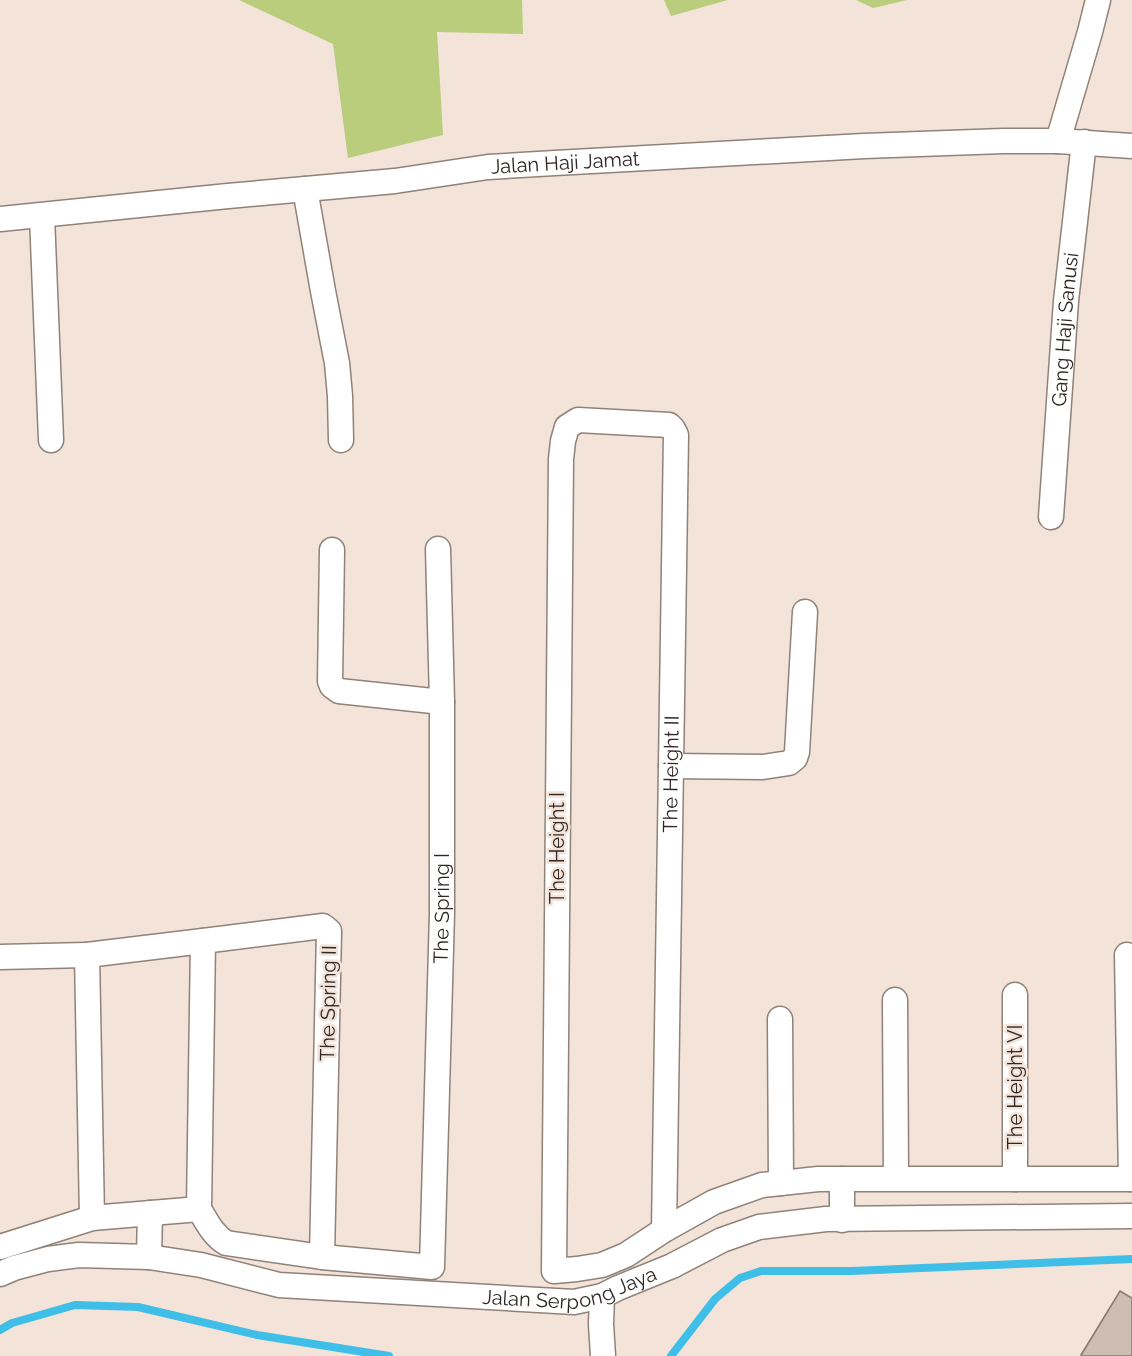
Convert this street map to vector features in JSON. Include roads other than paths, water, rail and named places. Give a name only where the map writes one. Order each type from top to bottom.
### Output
[{"type":"street","points":[[1058,141],[1098,0]]},
{"type":"street","name":"Jalan Haji Jamat","points":[[0,219],[555,163],[864,146],[1003,141],[1084,142],[1132,146]]},
{"type":"street","name":"Gang Haji Sanusi","points":[[1051,517],[1066,301],[1084,142]]},
{"type":"street","points":[[305,189],[337,363],[341,440]]},
{"type":"street","points":[[42,216],[51,440]]},
{"type":"street","name":"The Height II","points":[[567,427],[578,420],[669,425],[676,435],[664,1230]]},
{"type":"street","name":"The Height I","points":[[567,427],[561,459],[554,1271],[602,1265],[626,1255],[664,1230]]},
{"type":"street","name":"The Spring I","points":[[322,1257],[432,1267],[442,913],[442,702],[438,549]]},
{"type":"street","points":[[332,550],[330,681],[332,686],[339,691],[442,702]]},
{"type":"street","points":[[671,766],[763,767],[789,763],[795,758],[805,612]]},
{"type":"street","name":"The Spring II","points":[[203,940],[323,926],[329,931],[322,1257]]},
{"type":"street","points":[[0,957],[87,955],[203,940],[199,1209],[214,1234],[226,1243],[322,1257]]},
{"type":"street","points":[[87,955],[92,1218]]},
{"type":"street","points":[[664,1230],[714,1202],[762,1185],[818,1179],[1131,1179],[1127,955]]},
{"type":"street","name":"The Height VI","points":[[1015,1179],[1016,994]]},
{"type":"street","points":[[896,1000],[896,1178]]},
{"type":"street","points":[[780,1019],[782,1183]]},
{"type":"street","points":[[842,1179],[842,1220]]},
{"type":"street","points":[[0,1247],[92,1218],[199,1209]]},
{"type":"street","points":[[149,1257],[150,1213]]},
{"type":"street","name":"Jalan Serpong Jaya","points":[[0,1274],[48,1259],[79,1255],[149,1257],[201,1265],[279,1285],[574,1302],[602,1296],[672,1266],[722,1240],[759,1227],[826,1219],[1132,1216]]},
{"type":"street","points":[[602,1296],[603,1356]]},
{"type":"waterway","points":[[671,1356],[715,1299],[740,1278],[761,1271],[852,1271],[1132,1259]]},
{"type":"waterway","points":[[0,1330],[12,1323],[75,1305],[138,1307],[257,1335],[389,1356]]}]
